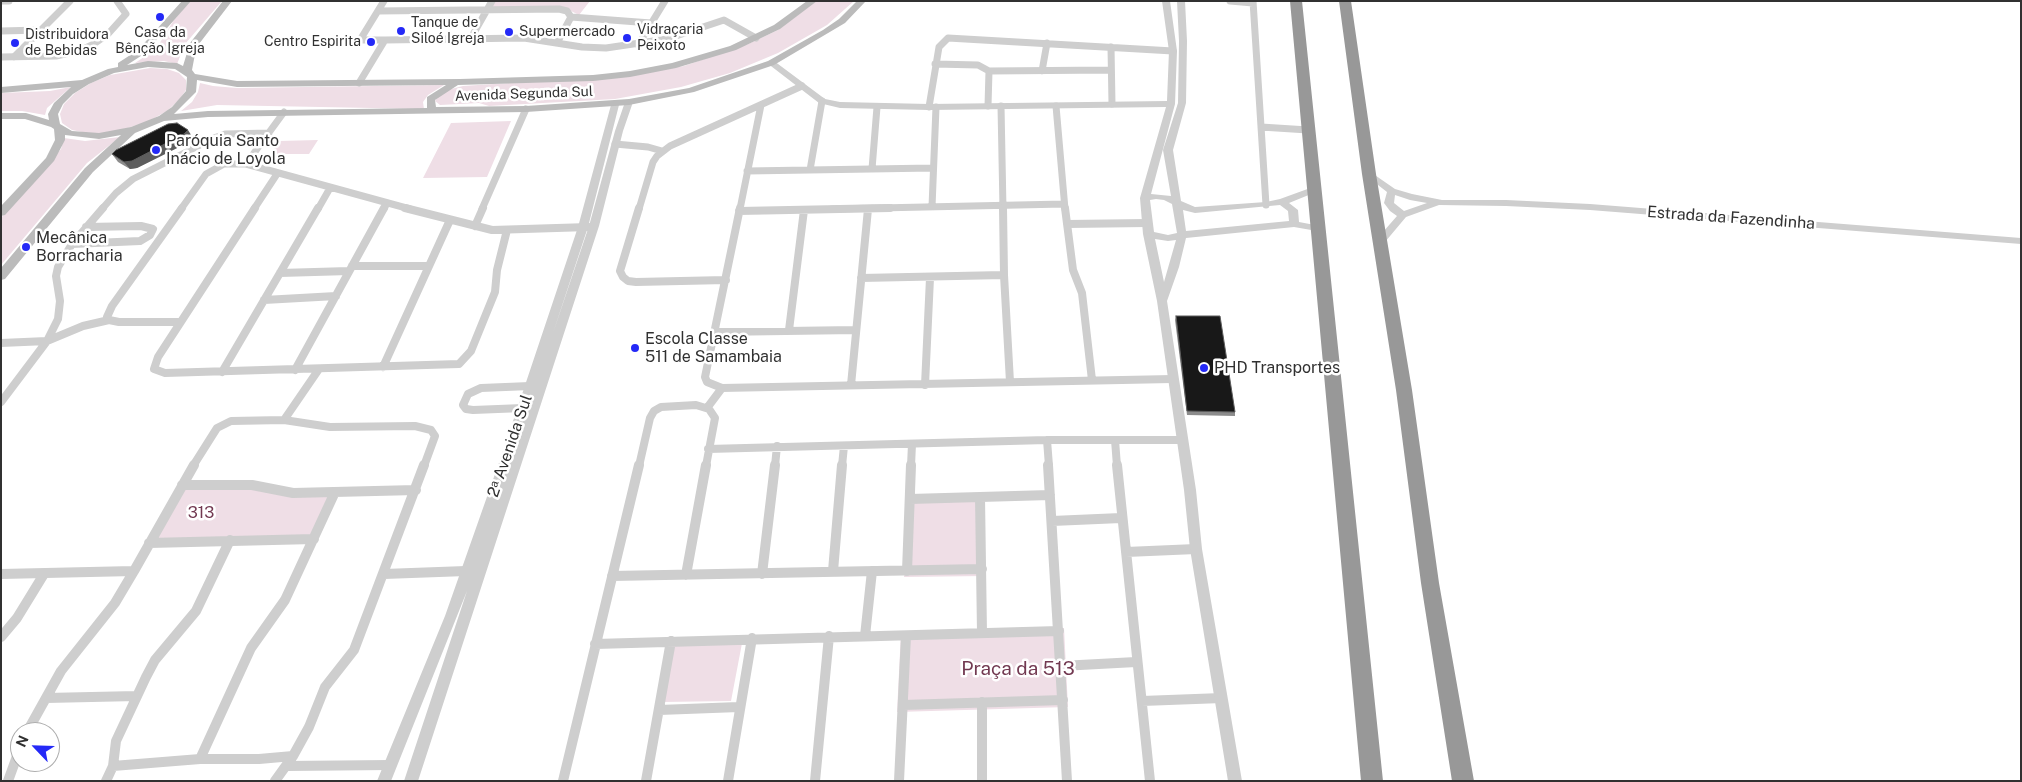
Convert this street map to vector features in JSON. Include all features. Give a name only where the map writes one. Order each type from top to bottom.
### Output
[{"type":"highway","points":[[1296,1],[1372,781]]},
{"type":"highway","points":[[1345,1],[1430,583],[1463,781]]},
{"type":"main road","points":[[1,213],[50,159],[60,140],[53,114],[59,103],[70,92],[86,82],[111,71],[141,52],[187,1]]},
{"type":"main road","points":[[1,116],[26,116],[57,127],[70,134],[84,136],[116,134],[133,130],[162,118],[175,109],[188,96],[194,83],[189,74],[190,54],[195,43],[228,1]]},
{"type":"main road","name":"Avenida Segunda Sul","points":[[111,71],[148,64],[177,66],[189,74],[218,82],[237,84],[460,82],[594,78],[630,74],[705,58],[777,28],[813,1]]},
{"type":"main road","name":"Avenida Segunda Sul","points":[[162,118],[208,114],[526,109],[615,105],[691,90],[732,78],[771,63],[826,32],[842,21],[862,1]]},
{"type":"main road","points":[[1,90],[43,88],[86,82]]},
{"type":"main road","points":[[432,110],[430,99],[436,92],[460,82]]},
{"type":"main road","points":[[1,276],[89,170],[133,130]]},
{"type":"street","points":[[1,1],[9,1]]},
{"type":"street","points":[[14,57],[70,1]]},
{"type":"street","points":[[1,57],[56,56],[78,51],[92,45],[108,34],[126,14],[118,1]]},
{"type":"street","points":[[384,1],[360,40],[524,38],[606,48],[638,45],[676,36],[724,20],[756,38]]},
{"type":"street","points":[[471,38],[492,1]]},
{"type":"street","points":[[638,45],[665,1]]},
{"type":"street","points":[[1230,1],[1253,2],[1266,205]]},
{"type":"street","points":[[1162,301],[1174,267],[1182,235],[1175,202],[1168,150],[1182,103],[1181,4],[1167,4],[1173,51],[1171,104],[1145,198],[1147,229],[1162,301],[1172,379],[1190,490],[1196,549],[1235,781]]},
{"type":"street","points":[[378,11],[559,9],[567,11],[571,17]]},
{"type":"street","points":[[571,17],[651,23]]},
{"type":"street","points":[[556,43],[571,17]]},
{"type":"street","points":[[1,31],[41,30]]},
{"type":"street","points":[[932,207],[935,64],[941,43],[952,37],[1173,51]]},
{"type":"street","points":[[359,83],[385,40]]},
{"type":"street","points":[[1042,71],[1047,43]]},
{"type":"street","points":[[1112,46],[1110,70],[1112,104]]},
{"type":"street","points":[[771,63],[822,101],[840,105],[933,107],[1171,104]]},
{"type":"street","points":[[935,64],[978,65],[989,71],[1110,70]]},
{"type":"street","points":[[988,106],[989,71]]},
{"type":"street","points":[[726,280],[636,282],[628,281],[623,277],[620,271],[653,162],[662,151],[802,86]]},
{"type":"street","points":[[810,170],[822,101]]},
{"type":"street","name":"2ᵃ Avenida Sul","points":[[411,781],[629,102]]},
{"type":"street","name":"2ᵃ Avenida Sul","points":[[384,781],[434,663],[530,386],[588,227],[615,105]]},
{"type":"street","points":[[761,105],[705,377],[707,382],[722,388],[1172,379]]},
{"type":"street","points":[[1001,106],[1004,275],[1010,382]]},
{"type":"street","points":[[1056,106],[1064,204],[1073,270],[1082,293],[1092,380]]},
{"type":"street","points":[[872,169],[877,107]]},
{"type":"street","points":[[475,226],[526,109]]},
{"type":"street","points":[[246,164],[284,112]]},
{"type":"street","points":[[1261,127],[1308,130]]},
{"type":"street","points":[[1,402],[55,327],[60,312],[56,276],[58,267],[72,244],[123,186],[149,170],[225,134],[269,133]]},
{"type":"street","points":[[615,144],[648,147],[662,151]]},
{"type":"street","points":[[109,320],[107,317],[112,306],[206,174],[224,164],[246,164],[277,174],[475,226],[508,230],[588,227]]},
{"type":"street","points":[[747,171],[933,168]]},
{"type":"street","points":[[277,174],[180,322],[158,358],[154,369],[165,373],[456,365],[465,360],[471,350],[496,292],[497,270],[508,230]]},
{"type":"street","name":"Estrada da Fazendinha","points":[[1369,174],[1392,191],[1410,197],[1442,203],[1506,203],[1590,207],[2021,240]]},
{"type":"street","points":[[222,372],[330,188]]},
{"type":"street","points":[[1145,198],[1163,197],[1195,210],[1266,205],[1282,202],[1313,190]]},
{"type":"street","points":[[1381,240],[1402,214],[1393,209],[1389,203],[1388,197],[1392,191]]},
{"type":"street","points":[[1282,202],[1293,210],[1294,224]]},
{"type":"street","points":[[295,370],[388,203]]},
{"type":"street","name":"Estrada da Fazendinha","points":[[1402,214],[1442,203]]},
{"type":"street","points":[[739,211],[1064,204]]},
{"type":"street","points":[[852,385],[868,209]]},
{"type":"street","points":[[789,330],[804,210]]},
{"type":"street","points":[[383,367],[427,266],[450,220]]},
{"type":"street","points":[[1067,224],[1147,229],[1168,238],[1294,224],[1317,228]]},
{"type":"street","points":[[72,244],[140,241],[150,235],[153,230],[150,227],[141,226],[86,227]]},
{"type":"street","points":[[280,274],[351,268],[427,266]]},
{"type":"street","points":[[861,278],[1004,275]]},
{"type":"street","points":[[925,385],[930,278]]},
{"type":"street","points":[[264,300],[336,296]]},
{"type":"street","points":[[1,343],[46,341],[83,326],[109,320],[119,322],[180,322]]},
{"type":"street","points":[[715,332],[856,330]]},
{"type":"street","points":[[284,420],[319,369]]},
{"type":"street","points":[[523,408],[473,410],[466,409],[463,405],[468,394],[481,388],[530,386]]},
{"type":"street","points":[[707,408],[722,388]]},
{"type":"street","points":[[562,781],[652,414],[657,408],[666,406],[696,405],[707,408],[714,414],[714,418],[686,574]]},
{"type":"street","points":[[33,722],[61,671],[115,604],[207,442],[220,426],[231,422],[284,420],[330,427],[415,426],[427,428],[435,436],[354,650],[325,688],[309,727],[293,756],[275,781]]},
{"type":"street","points":[[708,449],[1047,440],[1182,440]]},
{"type":"street","points":[[1047,440],[1067,781]]},
{"type":"street","points":[[1115,440],[1121,518],[1150,781]]},
{"type":"street","points":[[907,571],[912,444]]},
{"type":"street","points":[[762,574],[777,446]]},
{"type":"street","points":[[833,571],[844,446]]},
{"type":"street","points":[[182,485],[252,485],[294,493],[416,490]]},
{"type":"street","points":[[200,759],[251,648],[280,609],[335,492]]},
{"type":"street","points":[[910,500],[1050,495]]},
{"type":"street","points":[[980,497],[982,634]]},
{"type":"street","points":[[1052,521],[1121,518]]},
{"type":"street","points":[[149,543],[314,539]]},
{"type":"street","points":[[106,781],[113,766],[116,741],[155,660],[196,611],[230,540]]},
{"type":"street","points":[[1126,552],[1196,549]]},
{"type":"street","points":[[612,576],[982,569]]},
{"type":"street","points":[[1,574],[134,571]]},
{"type":"street","points":[[384,574],[466,571]]},
{"type":"street","points":[[865,636],[872,571]]},
{"type":"street","points":[[1,637],[17,618],[44,574]]},
{"type":"street","points":[[595,644],[752,638],[906,636],[1059,631]]},
{"type":"street","points":[[815,781],[829,636]]},
{"type":"street","points":[[899,781],[906,636]]},
{"type":"street","points":[[728,781],[752,638]]},
{"type":"street","points":[[646,781],[671,641]]},
{"type":"street","points":[[1061,666],[1136,662]]},
{"type":"street","points":[[46,698],[137,696]]},
{"type":"street","points":[[1142,701],[1222,698]]},
{"type":"street","points":[[903,705],[1063,700]]},
{"type":"street","points":[[982,702],[982,781]]},
{"type":"street","points":[[659,710],[739,707]]},
{"type":"street","points":[[113,766],[200,759],[259,759],[293,756]]},
{"type":"street","points":[[286,766],[390,766]]},
{"type":"green space","points":[[190,1],[222,1],[185,44],[177,64],[164,61],[135,63],[156,49],[174,20]]},
{"type":"green space","points":[[494,1],[590,1],[579,15],[567,9],[490,8]]},
{"type":"green space","points":[[816,1],[854,1],[827,25],[778,53],[730,73],[681,87],[615,99],[489,106],[479,103],[440,105],[435,101],[438,96],[447,90],[463,86],[632,75],[684,66],[748,44],[778,30]]},
{"type":"green space","points":[[150,68],[167,69],[179,73],[186,80],[186,90],[179,100],[167,111],[149,121],[107,133],[87,133],[72,130],[62,123],[60,114],[64,104],[75,93],[91,83],[110,75]]},
{"type":"green space","points":[[200,83],[237,88],[444,85],[428,95],[423,102],[424,109],[217,105],[181,111],[192,102],[198,92]]},
{"type":"green space","points":[[71,87],[47,108],[45,115],[22,111],[1,111],[1,93],[50,91]]},
{"type":"green space","points":[[511,121],[487,177],[423,178],[451,123]]},
{"type":"green space","points":[[120,137],[87,163],[1,265],[1,218],[61,149],[64,138],[85,141]]},
{"type":"green space","points":[[318,140],[309,154],[270,154],[279,141]]},
{"type":"green space","name":"313","points":[[183,482],[276,492],[340,490],[316,542],[146,545]]},
{"type":"green space","points":[[985,495],[985,576],[904,577],[910,496]]},
{"type":"green space","name":"Praça da 513","points":[[1064,628],[1068,707],[897,712],[901,633]]},
{"type":"green space","points":[[743,638],[731,701],[661,702],[671,641]]},
{"type":"building","points":[[177,123],[188,130],[184,134],[132,161],[124,162],[112,154],[116,150],[168,124]]},
{"type":"building","name":"PHD Transportes","points":[[1176,316],[1220,316],[1235,412],[1187,411]]},
{"type":"place","name":"Casa da Bênção Igreja","points":[[160,17]]},
{"type":"place","name":"Tanque de Siloé Igreja","points":[[401,31]]},
{"type":"place","name":"Supermercado","points":[[509,32]]},
{"type":"place","name":"Vidraçaria Peixoto","points":[[627,38]]},
{"type":"place","name":"Centro Espirita","points":[[371,42]]},
{"type":"place","name":"Distribuidora de Bebidas","points":[[15,43]]},
{"type":"place","name":"Paróquia Santo Inácio de Loyola","points":[[156,150]]},
{"type":"place","name":"Mecânica Borracharia","points":[[26,247]]},
{"type":"place","name":"Escola Classe 511 de Samambaia","points":[[635,348]]},
{"type":"place","name":"PHD Transportes","points":[[1204,368]]}]
